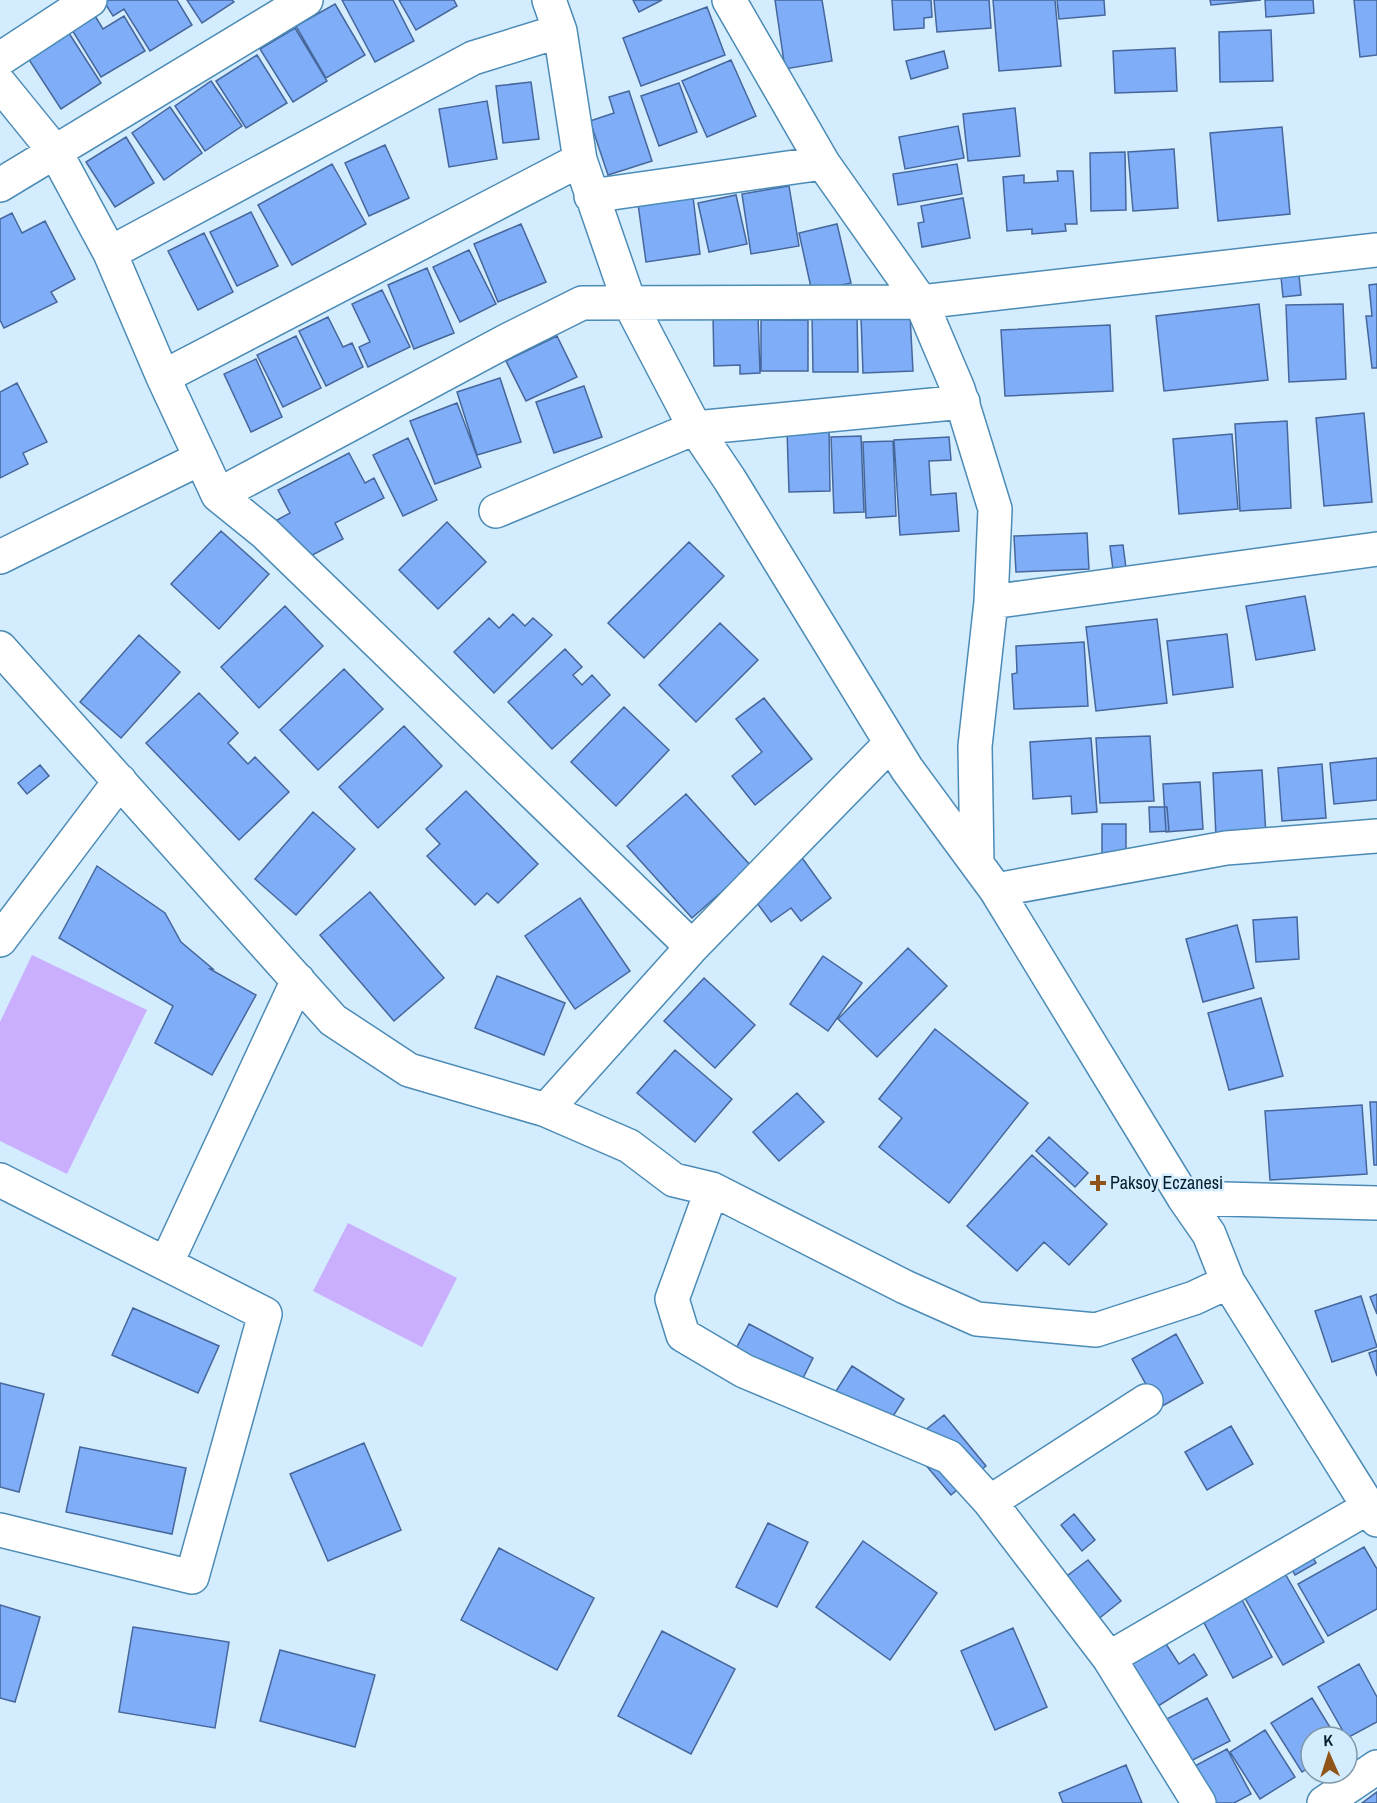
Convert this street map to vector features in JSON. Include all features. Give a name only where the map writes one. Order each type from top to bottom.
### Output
[{"type":"street","points":[[0,59],[90,0]]},
{"type":"street","points":[[0,185],[306,0]]},
{"type":"street","points":[[549,0],[560,31],[580,160],[591,196],[628,302],[695,428],[730,480],[907,769],[996,890],[1184,1198],[1209,1234],[1228,1282],[1368,1494],[1109,1658]]},
{"type":"street","points":[[729,0],[823,164],[921,302],[963,402],[995,509],[991,602],[975,746],[977,864]]},
{"type":"street","points":[[110,253],[473,58],[560,31]]},
{"type":"street","points":[[0,84],[56,153],[110,253],[163,377],[218,495],[265,533],[692,947]]},
{"type":"street","points":[[163,377],[580,160]]},
{"type":"street","points":[[591,196],[823,164]]},
{"type":"street","points":[[218,495],[506,341],[582,303],[921,302],[1377,250]]},
{"type":"street","points":[[496,511],[695,428],[963,402]]},
{"type":"street","points":[[0,557],[201,458]]},
{"type":"street","points":[[991,602],[1377,549]]},
{"type":"street","points":[[0,648],[333,1020],[409,1070],[546,1110],[629,1146],[675,1180],[712,1189],[905,1287],[977,1318],[1096,1330],[1194,1298],[1228,1282]]},
{"type":"street","points":[[546,1110],[692,947],[891,742]]},
{"type":"street","points":[[0,940],[120,781]]},
{"type":"street","points":[[996,890],[1226,848],[1377,836]]},
{"type":"street","points":[[166,1264],[298,981]]},
{"type":"street","points":[[0,1180],[265,1314],[192,1577],[0,1530]]},
{"type":"street","points":[[712,1189],[672,1299],[683,1335],[744,1371],[949,1457],[990,1502],[1109,1658],[1199,1803]]},
{"type":"street","points":[[1184,1198],[1377,1203]]},
{"type":"street","points":[[990,1502],[1146,1401]]},
{"type":"street","points":[[1324,1803],[1377,1767]]},
{"type":"shaded area","points":[[32,955],[147,1010],[67,1174],[0,1141],[0,1022]]},
{"type":"shaded area","points":[[348,1223],[457,1278],[422,1347],[313,1291]]},
{"type":"building","points":[[103,0],[177,0],[192,25],[150,51],[124,9],[113,16]]},
{"type":"building","points":[[187,0],[232,0],[234,2],[202,23]]},
{"type":"building","points":[[342,0],[393,0],[414,41],[375,62]]},
{"type":"building","points":[[399,0],[454,0],[457,6],[416,30]]},
{"type":"building","points":[[633,0],[662,0],[639,12]]},
{"type":"building","points":[[775,0],[822,0],[832,61],[785,69]]},
{"type":"building","points":[[892,0],[931,0],[932,17],[924,18],[924,28],[894,30]]},
{"type":"building","points":[[934,0],[989,0],[991,28],[937,32]]},
{"type":"building","points":[[993,0],[1055,0],[1061,66],[999,71]]},
{"type":"building","points":[[1057,0],[1104,0],[1105,15],[1059,19]]},
{"type":"building","points":[[1210,0],[1261,0],[1211,5]]},
{"type":"building","points":[[1265,0],[1313,0],[1314,13],[1266,17]]},
{"type":"building","points":[[1354,0],[1377,0],[1377,55],[1360,57]]},
{"type":"building","points":[[335,4],[365,55],[326,78],[296,26]]},
{"type":"building","points":[[707,7],[725,55],[641,86],[623,38]]},
{"type":"building","points":[[92,11],[103,29],[124,16],[145,51],[101,77],[69,25]]},
{"type":"building","points":[[65,27],[101,83],[61,109],[24,52]]},
{"type":"building","points":[[295,28],[327,81],[293,102],[260,49]]},
{"type":"building","points":[[1271,30],[1273,81],[1220,82],[1219,32]]},
{"type":"building","points":[[1175,48],[1177,91],[1115,93],[1113,51]]},
{"type":"building","points":[[944,51],[948,68],[911,79],[906,61]]},
{"type":"building","points":[[257,55],[287,103],[246,128],[216,81]]},
{"type":"building","points":[[731,60],[756,116],[707,137],[682,81]]},
{"type":"building","points":[[211,81],[242,126],[205,151],[175,106]]},
{"type":"building","points":[[531,82],[539,139],[503,143],[496,86]]},
{"type":"building","points":[[679,83],[697,132],[659,146],[641,96]]},
{"type":"building","points":[[629,91],[652,161],[608,175],[590,121],[614,113],[609,97]]},
{"type":"building","points":[[487,101],[497,159],[449,167],[439,109]]},
{"type":"building","points":[[170,107],[202,153],[164,180],[132,133]]},
{"type":"building","points":[[1015,108],[1020,156],[968,161],[963,114]]},
{"type":"building","points":[[958,126],[964,158],[905,169],[899,137]]},
{"type":"building","points":[[1282,127],[1290,214],[1218,221],[1210,133]]},
{"type":"building","points":[[126,137],[154,183],[115,207],[86,162]]},
{"type":"building","points":[[385,145],[409,198],[369,216],[345,163]]},
{"type":"building","points":[[1174,149],[1178,208],[1133,211],[1128,152]]},
{"type":"building","points":[[1125,152],[1126,210],[1091,211],[1090,153]]},
{"type":"building","points":[[332,164],[366,224],[292,265],[258,205]]},
{"type":"building","points":[[957,164],[962,194],[898,205],[893,174]]},
{"type":"building","points":[[1057,171],[1073,171],[1077,224],[1065,224],[1066,231],[1032,234],[1032,229],[1007,231],[1003,177],[1024,175],[1024,183],[1058,181]]},
{"type":"building","points":[[789,186],[799,246],[751,254],[742,194]]},
{"type":"building","points":[[736,195],[747,244],[709,252],[698,203]]},
{"type":"building","points":[[693,197],[700,254],[646,262],[638,204]]},
{"type":"building","points":[[963,198],[970,238],[922,247],[918,223],[924,222],[921,206]]},
{"type":"building","points":[[251,212],[278,266],[237,286],[210,232]]},
{"type":"building","points":[[12,213],[22,233],[45,221],[75,279],[51,292],[57,302],[4,328],[0,320],[0,219]]},
{"type":"building","points":[[521,224],[546,282],[498,302],[474,244]]},
{"type":"building","points":[[837,224],[851,283],[812,292],[799,233]]},
{"type":"building","points":[[204,233],[233,292],[198,310],[168,251]]},
{"type":"building","points":[[469,250],[496,304],[460,322],[433,267]]},
{"type":"building","points":[[1298,266],[1301,295],[1283,297],[1280,267]]},
{"type":"building","points":[[427,268],[454,333],[414,349],[388,285]]},
{"type":"building","points":[[1377,284],[1377,368],[1372,368],[1366,316],[1372,316],[1369,285]]},
{"type":"building","points":[[382,290],[410,347],[368,367],[359,347],[370,342],[352,304]]},
{"type":"building","points":[[1259,304],[1268,380],[1164,391],[1156,316]]},
{"type":"building","points":[[1343,304],[1346,379],[1289,382],[1286,305]]},
{"type":"building","points":[[857,313],[858,372],[813,372],[812,314]]},
{"type":"building","points":[[910,315],[913,371],[863,373],[861,317]]},
{"type":"building","points":[[758,316],[760,373],[740,374],[740,365],[714,366],[713,317]]},
{"type":"building","points":[[328,317],[343,347],[352,343],[363,367],[326,386],[299,331]]},
{"type":"building","points":[[761,320],[808,320],[808,371],[761,371]]},
{"type":"building","points":[[1110,325],[1113,391],[1005,396],[1001,330]]},
{"type":"building","points":[[296,336],[321,388],[283,407],[257,355]]},
{"type":"building","points":[[557,336],[577,377],[526,401],[506,361]]},
{"type":"building","points":[[256,359],[282,417],[251,432],[224,374]]},
{"type":"building","points":[[500,378],[521,442],[477,455],[457,392]]},
{"type":"building","points":[[17,383],[47,442],[23,453],[28,464],[0,478],[0,392]]},
{"type":"building","points":[[584,386],[602,437],[554,453],[536,402]]},
{"type":"building","points":[[457,403],[481,467],[435,484],[410,421]]},
{"type":"building","points":[[1364,413],[1372,502],[1324,506],[1316,418]]},
{"type":"building","points":[[1287,421],[1291,508],[1240,511],[1235,424]]},
{"type":"building","points":[[829,429],[830,491],[789,492],[787,430]]},
{"type":"building","points":[[1232,434],[1238,509],[1179,514],[1173,439]]},
{"type":"building","points":[[861,436],[864,512],[834,513],[831,437]]},
{"type":"building","points":[[949,437],[951,460],[929,461],[931,495],[956,493],[959,531],[900,535],[894,440]]},
{"type":"building","points":[[408,438],[437,500],[403,516],[373,455]]},
{"type":"building","points":[[893,441],[896,516],[866,518],[863,442]]},
{"type":"building","points":[[349,453],[365,483],[374,478],[384,498],[335,523],[343,539],[299,562],[277,520],[290,513],[278,490]]},
{"type":"building","points":[[447,522],[486,562],[438,609],[399,570]]},
{"type":"building","points":[[221,531],[269,574],[219,629],[171,584]]},
{"type":"building","points":[[1087,533],[1089,569],[1016,572],[1014,536]]},
{"type":"building","points":[[689,542],[724,576],[644,658],[608,623]]},
{"type":"building","points":[[1123,545],[1126,568],[1113,570],[1110,546]]},
{"type":"building","points":[[1305,596],[1315,650],[1256,660],[1246,606]]},
{"type":"building","points":[[285,606],[323,646],[259,708],[221,667]]},
{"type":"building","points":[[513,614],[525,626],[533,618],[552,635],[494,693],[454,652],[489,618],[499,628]]},
{"type":"building","points":[[1157,619],[1167,703],[1096,711],[1086,627]]},
{"type":"building","points":[[720,623],[758,660],[696,722],[659,685]]},
{"type":"building","points":[[1227,634],[1233,687],[1173,695],[1167,641]]},
{"type":"building","points":[[139,635],[180,672],[121,738],[80,702]]},
{"type":"building","points":[[1084,642],[1088,706],[1014,709],[1012,674],[1017,673],[1016,646]]},
{"type":"building","points":[[565,649],[582,667],[573,675],[582,685],[592,675],[610,695],[552,749],[508,702]]},
{"type":"building","points":[[344,669],[383,709],[318,770],[280,730]]},
{"type":"building","points":[[199,693],[238,733],[228,743],[248,764],[255,757],[289,792],[239,840],[146,743]]},
{"type":"building","points":[[764,698],[812,759],[755,805],[732,776],[762,752],[736,719]]},
{"type":"building","points":[[624,707],[669,750],[616,806],[571,762]]},
{"type":"building","points":[[404,726],[442,766],[378,828],[339,787]]},
{"type":"building","points":[[1150,736],[1154,801],[1100,803],[1096,738]]},
{"type":"building","points":[[1091,738],[1097,812],[1072,814],[1071,796],[1033,799],[1030,742]]},
{"type":"building","points":[[1377,758],[1377,800],[1334,804],[1330,763]]},
{"type":"building","points":[[1322,764],[1326,818],[1282,821],[1278,768]]},
{"type":"building","points":[[40,765],[49,776],[27,794],[18,783]]},
{"type":"building","points":[[1262,770],[1266,835],[1216,837],[1213,773]]},
{"type":"building","points":[[1200,782],[1203,829],[1166,832],[1163,784]]},
{"type":"building","points":[[466,791],[538,864],[498,903],[487,893],[475,905],[427,856],[440,844],[426,829]]},
{"type":"building","points":[[686,794],[751,866],[692,918],[627,846]]},
{"type":"building","points":[[1149,807],[1167,807],[1169,831],[1150,832]]},
{"type":"building","points":[[313,812],[355,849],[296,915],[255,879]]},
{"type":"building","points":[[1102,824],[1126,824],[1126,852],[1102,853]]},
{"type":"building","points":[[800,855],[831,898],[801,921],[791,908],[771,922],[749,892]]},
{"type":"building","points":[[97,866],[165,913],[181,942],[213,969],[210,969],[256,995],[212,1075],[155,1043],[173,1006],[59,938]]},
{"type":"building","points":[[370,892],[444,978],[394,1021],[320,935]]},
{"type":"building","points":[[580,898],[630,971],[575,1009],[525,936]]},
{"type":"building","points":[[1297,917],[1299,959],[1256,962],[1253,920]]},
{"type":"building","points":[[1237,925],[1254,988],[1203,1002],[1186,939]]},
{"type":"building","points":[[908,948],[947,986],[877,1057],[838,1019]]},
{"type":"building","points":[[823,956],[862,983],[828,1031],[790,1004]]},
{"type":"building","points":[[497,976],[565,1003],[544,1055],[475,1028]]},
{"type":"building","points":[[704,978],[755,1025],[715,1068],[664,1021]]},
{"type":"building","points":[[1261,998],[1283,1076],[1229,1090],[1208,1013]]},
{"type":"building","points":[[935,1029],[1028,1103],[949,1203],[879,1147],[902,1118],[879,1099]]},
{"type":"building","points":[[675,1050],[732,1099],[695,1142],[637,1093]]},
{"type":"building","points":[[797,1093],[824,1122],[779,1161],[753,1132]]},
{"type":"building","points":[[1370,1102],[1377,1102],[1377,1165],[1374,1165]]},
{"type":"building","points":[[1362,1105],[1367,1174],[1270,1180],[1265,1111]]},
{"type":"building","points":[[1049,1137],[1088,1173],[1075,1187],[1036,1151]]},
{"type":"building","points":[[1032,1155],[1107,1224],[1069,1265],[1044,1242],[1017,1271],[967,1226]]},
{"type":"building","points":[[1377,1294],[1377,1314],[1370,1297]]},
{"type":"building","points":[[1361,1296],[1377,1347],[1332,1362],[1315,1311]]},
{"type":"building","points":[[133,1308],[219,1346],[198,1393],[112,1355]]},
{"type":"building","points":[[749,1324],[813,1358],[796,1392],[731,1358]]},
{"type":"building","points":[[1176,1334],[1203,1383],[1159,1408],[1132,1359]]},
{"type":"building","points":[[1377,1350],[1377,1376],[1369,1353]]},
{"type":"building","points":[[852,1366],[904,1399],[881,1435],[829,1402]]},
{"type":"building","points":[[0,1383],[44,1394],[19,1492],[0,1487]]},
{"type":"building","points":[[944,1415],[986,1466],[951,1495],[908,1444]]},
{"type":"building","points":[[1231,1426],[1253,1464],[1207,1490],[1185,1452]]},
{"type":"building","points":[[364,1443],[401,1530],[328,1561],[290,1474]]},
{"type":"building","points":[[80,1447],[186,1468],[172,1534],[66,1512]]},
{"type":"building","points":[[1074,1514],[1095,1540],[1082,1551],[1061,1525]]},
{"type":"building","points":[[768,1523],[808,1542],[777,1607],[736,1587]]},
{"type":"building","points":[[863,1541],[937,1593],[890,1660],[816,1607]]},
{"type":"building","points":[[1364,1547],[1377,1569],[1377,1609],[1328,1636],[1298,1584]]},
{"type":"building","points":[[499,1548],[594,1598],[557,1670],[461,1620]]},
{"type":"building","points":[[1309,1550],[1316,1563],[1295,1575],[1288,1562]]},
{"type":"building","points":[[1088,1560],[1121,1601],[1092,1624],[1059,1582]]},
{"type":"building","points":[[1283,1570],[1324,1642],[1283,1665],[1242,1593]]},
{"type":"building","points":[[1239,1594],[1272,1657],[1233,1678],[1200,1615]]},
{"type":"building","points":[[0,1605],[40,1617],[15,1702],[0,1698]]},
{"type":"building","points":[[133,1627],[229,1642],[215,1728],[119,1712]]},
{"type":"building","points":[[1013,1628],[1047,1707],[995,1730],[961,1651]]},
{"type":"building","points":[[662,1631],[735,1669],[691,1754],[618,1716]]},
{"type":"building","points":[[1164,1641],[1179,1664],[1194,1654],[1207,1675],[1152,1710],[1124,1666]]},
{"type":"building","points":[[280,1650],[375,1675],[355,1747],[260,1721]]},
{"type":"building","points":[[1359,1664],[1377,1697],[1377,1722],[1359,1732],[1359,1725],[1340,1725],[1318,1687]]},
{"type":"building","points":[[1207,1698],[1230,1741],[1181,1766],[1159,1723]]},
{"type":"building","points":[[1312,1698],[1329,1725],[1299,1725],[1299,1767],[1271,1723]]},
{"type":"building","points":[[1265,1730],[1295,1777],[1260,1799],[1230,1752]]},
{"type":"building","points":[[1227,1749],[1251,1794],[1234,1803],[1210,1803],[1191,1768]]},
{"type":"building","points":[[1126,1765],[1142,1803],[1063,1803],[1059,1793]]},
{"type":"building","points":[[1377,1792],[1377,1803],[1362,1803]]},
{"type":"place","name":"Paksoy Eczanesi","points":[[1098,1183]]}]
